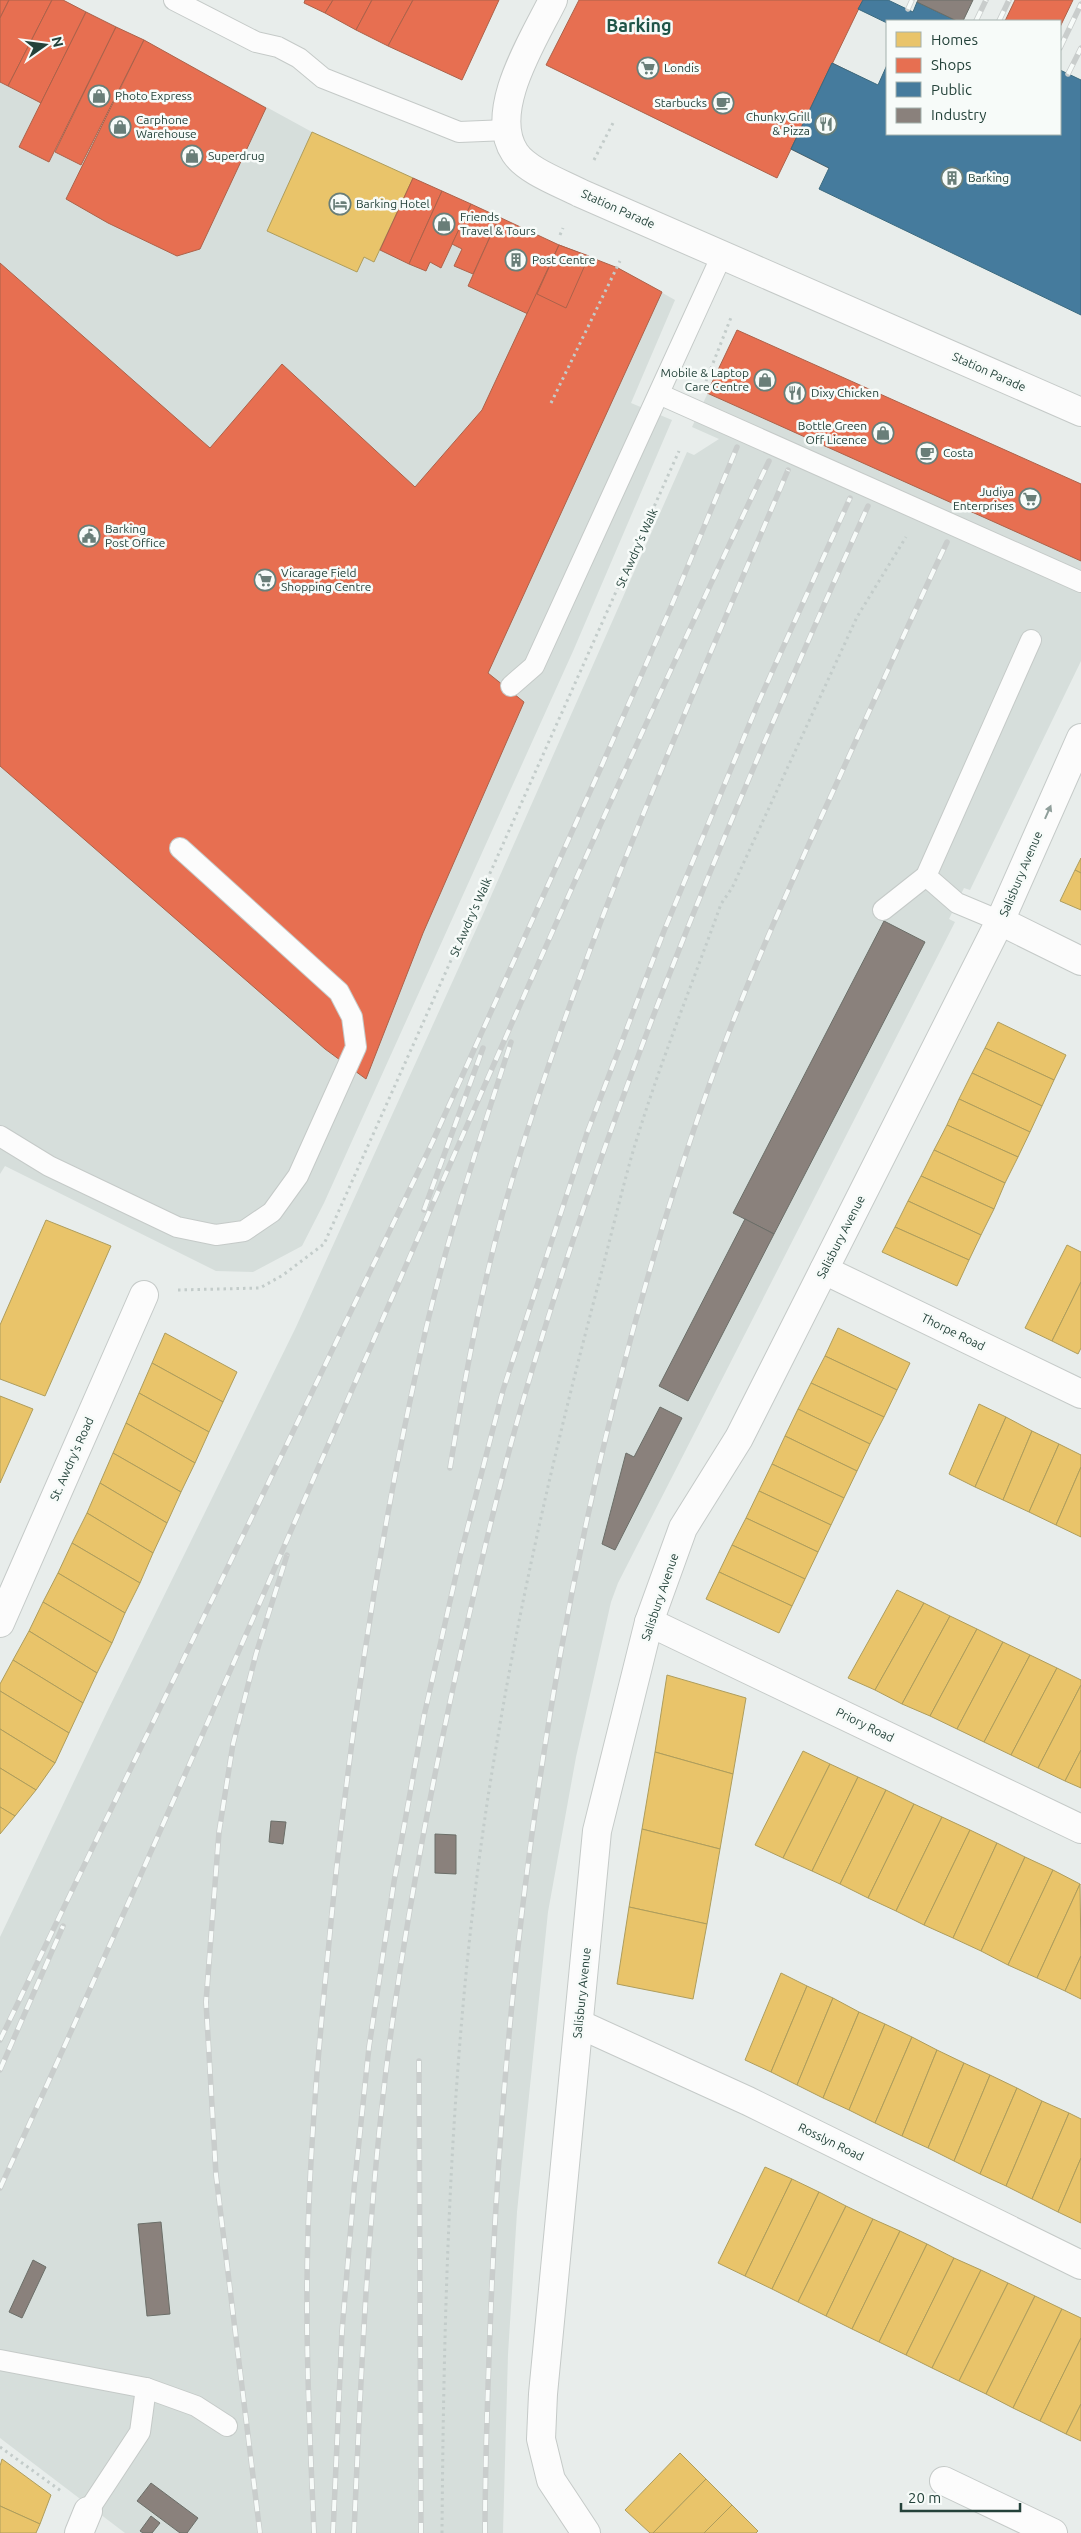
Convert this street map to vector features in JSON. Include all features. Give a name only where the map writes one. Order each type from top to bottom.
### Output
[{"type":"street","points":[[507,130],[508,106],[515,76],[553,0]]},
{"type":"street","name":"Station Parade","points":[[507,130],[515,153],[537,172],[1081,412]]},
{"type":"street","name":"Salisbury Avenue","points":[[586,2533],[551,2480],[542,2439],[543,2394],[598,1831],[649,1622],[683,1528],[739,1438],[1000,921],[1081,738]]},
{"type":"street","points":[[1000,921],[1081,961]]},
{"type":"street","name":"Thorpe Road","points":[[824,1270],[1081,1394]]},
{"type":"street","name":"St. Awdry's Road","points":[[0,1623],[144,1295]]},
{"type":"street","name":"Priory Road","points":[[649,1622],[1081,1829]]},
{"type":"street","name":"Rosslyn Road","points":[[579,2024],[748,2101],[1081,2265]]},
{"type":"street","points":[[944,2481],[1053,2533]]},
{"type":"lane","points":[[174,0],[256,42],[278,47],[292,54],[323,78],[459,132],[507,130]]},
{"type":"lane","points":[[512,686],[534,666],[722,255]]},
{"type":"lane","points":[[659,394],[1081,582]]},
{"type":"lane","points":[[883,910],[926,876],[1031,640]]},
{"type":"lane","points":[[0,1136],[49,1166],[177,1227],[216,1235],[244,1231],[272,1212],[298,1176],[356,1047],[352,1017],[339,992],[180,848]]},
{"type":"lane","points":[[926,876],[958,903],[1000,921]]},
{"type":"lane","points":[[0,2360],[146,2388],[196,2406],[227,2426]]},
{"type":"lane","points":[[84,2522],[140,2432],[146,2388]]},
{"type":"path","points":[[591,166],[613,123]]},
{"type":"path","points":[[560,235],[563,228]]},
{"type":"path","points":[[551,403],[620,261]]},
{"type":"path","points":[[707,378],[732,315]]},
{"type":"path","name":"St Awdry's Walk","points":[[185,1289],[260,1288],[284,1275],[324,1244],[680,450]]},
{"type":"path","points":[[442,2533],[444,2353],[450,2206],[460,2060],[474,1903],[496,1745],[521,1613],[551,1474],[633,1151],[722,904],[732,888],[857,617],[908,534]]},
{"type":"path","points":[[0,2447],[84,2522]]},
{"type":"shaded area","points":[[0,0],[63,0],[144,40],[312,132],[559,245],[618,268],[675,300],[631,403],[672,420],[574,649],[324,1203],[302,1246],[253,1272],[216,1271],[5,1166],[0,1174]]},
{"type":"shaded area","points":[[737,330],[1081,484],[1081,661],[970,890],[964,888],[949,919],[955,922],[618,1583],[611,1602],[576,1757],[548,1912],[517,2212],[508,2354],[503,2533],[125,2533],[0,2438],[0,1937],[107,1712],[296,1327],[484,912],[687,452],[694,455],[719,439],[692,427]]},
{"type":"building: Homes","name":"Barking Hotel","points":[[312,132],[413,178],[374,262],[364,257],[357,272],[267,231]]},
{"type":"building: Homes","points":[[1081,858],[1081,873],[1075,870]]},
{"type":"building: Homes","points":[[1075,870],[1081,873],[1081,910],[1060,901]]},
{"type":"building: Homes","points":[[998,1022],[1066,1055],[1054,1080],[985,1048]]},
{"type":"building: Homes","points":[[985,1048],[1054,1080],[1042,1106],[972,1073]]},
{"type":"building: Homes","points":[[972,1073],[1042,1106],[1030,1132],[959,1099]]},
{"type":"building: Homes","points":[[959,1099],[1030,1132],[1018,1157],[947,1125]]},
{"type":"building: Homes","points":[[947,1125],[1018,1157],[1005,1183],[934,1150]]},
{"type":"building: Homes","points":[[934,1150],[1005,1183],[994,1209],[921,1176]]},
{"type":"building: Homes","points":[[921,1176],[994,1209],[981,1235],[908,1201]]},
{"type":"building: Homes","points":[[908,1201],[981,1235],[969,1260],[895,1227]]},
{"type":"building: Homes","points":[[46,1220],[111,1246],[45,1396],[0,1379],[0,1325]]},
{"type":"building: Homes","points":[[895,1227],[969,1260],[957,1286],[882,1252]]},
{"type":"building: Homes","points":[[1067,1245],[1081,1252],[1081,1282],[1052,1341],[1025,1328]]},
{"type":"building: Homes","points":[[1081,1282],[1081,1348],[1078,1354],[1052,1341]]},
{"type":"building: Homes","points":[[838,1328],[910,1363],[897,1390],[825,1356]]},
{"type":"building: Homes","points":[[165,1333],[237,1372],[223,1402],[152,1363]]},
{"type":"building: Homes","points":[[825,1356],[897,1390],[884,1417],[811,1383]]},
{"type":"building: Homes","points":[[152,1363],[223,1402],[209,1432],[139,1393]]},
{"type":"building: Homes","points":[[811,1383],[884,1417],[870,1444],[798,1409]]},
{"type":"building: Homes","points":[[139,1393],[209,1432],[195,1463],[126,1423]]},
{"type":"building: Homes","points":[[0,1396],[33,1409],[0,1483]]},
{"type":"building: Homes","points":[[979,1404],[1006,1417],[975,1487],[949,1474]]},
{"type":"building: Homes","points":[[798,1409],[870,1444],[857,1471],[785,1436]]},
{"type":"building: Homes","points":[[1006,1417],[1032,1431],[1003,1500],[975,1487]]},
{"type":"building: Homes","points":[[126,1423],[195,1463],[181,1492],[113,1453]]},
{"type":"building: Homes","points":[[1032,1431],[1059,1444],[1029,1512],[1003,1500]]},
{"type":"building: Homes","points":[[785,1436],[857,1471],[844,1498],[772,1464]]},
{"type":"building: Homes","points":[[1059,1444],[1081,1455],[1081,1467],[1056,1525],[1029,1512]]},
{"type":"building: Homes","points":[[113,1453],[181,1492],[167,1523],[100,1483]]},
{"type":"building: Homes","points":[[772,1464],[844,1498],[831,1525],[759,1491]]},
{"type":"building: Homes","points":[[1081,1467],[1081,1537],[1056,1525]]},
{"type":"building: Homes","points":[[100,1483],[167,1523],[153,1553],[87,1513]]},
{"type":"building: Homes","points":[[759,1491],[831,1525],[818,1552],[746,1518]]},
{"type":"building: Homes","points":[[87,1513],[153,1553],[140,1583],[72,1543]]},
{"type":"building: Homes","points":[[746,1518],[818,1552],[805,1579],[732,1545]]},
{"type":"building: Homes","points":[[72,1543],[140,1583],[125,1613],[58,1573]]},
{"type":"building: Homes","points":[[732,1545],[805,1579],[792,1606],[719,1572]]},
{"type":"building: Homes","points":[[719,1572],[792,1606],[779,1633],[706,1599]]},
{"type":"building: Homes","points":[[58,1573],[125,1613],[112,1643],[43,1602]]},
{"type":"building: Homes","points":[[897,1590],[924,1603],[875,1690],[848,1678]]},
{"type":"building: Homes","points":[[43,1602],[112,1643],[97,1673],[29,1631]]},
{"type":"building: Homes","points":[[924,1603],[950,1616],[902,1704],[875,1690]]},
{"type":"building: Homes","points":[[950,1616],[977,1629],[930,1716],[902,1704]]},
{"type":"building: Homes","points":[[977,1629],[1003,1642],[957,1729],[930,1716]]},
{"type":"building: Homes","points":[[29,1631],[97,1673],[83,1703],[13,1660]]},
{"type":"building: Homes","points":[[1003,1642],[1030,1655],[984,1742],[957,1729]]},
{"type":"building: Homes","points":[[1030,1655],[1057,1668],[1011,1755],[984,1742]]},
{"type":"building: Homes","points":[[13,1660],[83,1703],[69,1733],[0,1691],[0,1684]]},
{"type":"building: Homes","points":[[1057,1668],[1081,1680],[1081,1685],[1038,1768],[1011,1755]]},
{"type":"building: Homes","points":[[667,1675],[746,1698],[733,1774],[655,1752]]},
{"type":"building: Homes","points":[[1081,1685],[1081,1750],[1065,1781],[1038,1768]]},
{"type":"building: Homes","points":[[0,1691],[69,1733],[55,1763],[0,1729]]},
{"type":"building: Homes","points":[[0,1729],[55,1763],[36,1790],[0,1768]]},
{"type":"building: Homes","points":[[1081,1750],[1081,1788],[1065,1781]]},
{"type":"building: Homes","points":[[803,1751],[830,1764],[783,1858],[755,1845]]},
{"type":"building: Homes","points":[[655,1752],[733,1774],[720,1849],[642,1829]]},
{"type":"building: Homes","points":[[830,1764],[858,1777],[812,1871],[783,1858]]},
{"type":"building: Homes","points":[[0,1768],[36,1790],[15,1816],[0,1807]]},
{"type":"building: Homes","points":[[858,1777],[886,1790],[840,1884],[812,1871]]},
{"type":"building: Homes","points":[[886,1790],[914,1804],[868,1898],[840,1884]]},
{"type":"building: Homes","points":[[914,1804],[942,1817],[896,1911],[868,1898]]},
{"type":"building: Homes","points":[[0,1807],[15,1816],[0,1834]]},
{"type":"building: Homes","points":[[942,1817],[970,1830],[924,1925],[896,1911]]},
{"type":"building: Homes","points":[[642,1829],[720,1849],[707,1924],[629,1907]]},
{"type":"building: Homes","points":[[970,1830],[997,1843],[953,1938],[924,1925]]},
{"type":"building: Homes","points":[[997,1843],[1025,1857],[981,1951],[953,1938]]},
{"type":"building: Homes","points":[[1025,1857],[1053,1870],[1008,1965],[981,1951]]},
{"type":"building: Homes","points":[[1053,1870],[1080,1884],[1037,1978],[1008,1965]]},
{"type":"building: Homes","points":[[1080,1884],[1081,1956],[1065,1991],[1037,1978]]},
{"type":"building: Homes","points":[[629,1907],[707,1924],[693,1999],[617,1984]]},
{"type":"building: Homes","points":[[1081,1956],[1081,1999],[1065,1991]]},
{"type":"building: Homes","points":[[781,1973],[807,1986],[771,2072],[745,2060]]},
{"type":"building: Homes","points":[[807,1986],[833,1998],[797,2085],[771,2072]]},
{"type":"building: Homes","points":[[833,1998],[859,2012],[823,2098],[797,2085]]},
{"type":"building: Homes","points":[[859,2012],[885,2024],[849,2110],[823,2098]]},
{"type":"building: Homes","points":[[885,2024],[912,2037],[875,2123],[849,2110]]},
{"type":"building: Homes","points":[[912,2037],[937,2050],[902,2136],[875,2123]]},
{"type":"building: Homes","points":[[937,2050],[964,2063],[928,2148],[902,2136]]},
{"type":"building: Homes","points":[[964,2063],[990,2075],[954,2161],[928,2148]]},
{"type":"building: Homes","points":[[990,2075],[1017,2088],[980,2174],[954,2161]]},
{"type":"building: Homes","points":[[1017,2088],[1042,2101],[1006,2186],[980,2174]]},
{"type":"building: Homes","points":[[1042,2101],[1069,2113],[1032,2199],[1006,2186]]},
{"type":"building: Homes","points":[[1069,2113],[1081,2119],[1081,2158],[1058,2212],[1032,2199]]},
{"type":"building: Homes","points":[[1081,2158],[1081,2223],[1058,2212]]},
{"type":"building: Homes","points":[[765,2167],[792,2179],[745,2276],[718,2263]]},
{"type":"building: Homes","points":[[792,2179],[819,2192],[772,2289],[745,2276]]},
{"type":"building: Homes","points":[[819,2192],[846,2206],[798,2302],[772,2289]]},
{"type":"building: Homes","points":[[846,2206],[873,2219],[826,2316],[798,2302]]},
{"type":"building: Homes","points":[[873,2219],[900,2231],[852,2329],[826,2316]]},
{"type":"building: Homes","points":[[900,2231],[927,2244],[879,2342],[852,2329]]},
{"type":"building: Homes","points":[[927,2244],[954,2258],[906,2355],[879,2342]]},
{"type":"building: Homes","points":[[954,2258],[981,2270],[932,2368],[906,2355]]},
{"type":"building: Homes","points":[[981,2270],[1008,2283],[959,2381],[932,2368]]},
{"type":"building: Homes","points":[[1008,2283],[1035,2296],[986,2394],[959,2381]]},
{"type":"building: Homes","points":[[1035,2296],[1062,2309],[1013,2408],[986,2394]]},
{"type":"building: Homes","points":[[1062,2309],[1081,2318],[1081,2338],[1040,2421],[1013,2408]]},
{"type":"building: Homes","points":[[1081,2338],[1081,2404],[1066,2434],[1040,2421]]},
{"type":"building: Homes","points":[[1081,2404],[1081,2441],[1066,2434]]},
{"type":"building: Homes","points":[[680,2453],[706,2479],[653,2533],[650,2533],[625,2510]]},
{"type":"building: Homes","points":[[2,2459],[51,2495],[40,2524],[0,2506],[0,2466]]},
{"type":"building: Homes","points":[[706,2479],[732,2505],[704,2533],[653,2533]]},
{"type":"building: Homes","points":[[732,2505],[758,2531],[756,2533],[704,2533]]},
{"type":"building: Homes","points":[[0,2506],[40,2524],[36,2533],[0,2533]]},
{"type":"building: Shops","points":[[0,0],[9,0],[0,18]]},
{"type":"building: Shops","points":[[9,0],[52,0],[8,86],[0,82],[0,18]]},
{"type":"building: Shops","points":[[52,0],[63,0],[86,12],[41,103],[8,86]]},
{"type":"building: Shops","points":[[305,0],[333,0],[325,13],[304,3]]},
{"type":"building: Shops","points":[[333,0],[372,0],[356,30],[325,13]]},
{"type":"building: Shops","points":[[372,0],[413,0],[388,46],[356,30]]},
{"type":"building: Shops","points":[[413,0],[499,0],[462,80],[388,46]]},
{"type":"building: Shops","points":[[579,0],[863,0],[777,178],[546,65]]},
{"type":"building: Shops","points":[[1015,0],[1073,0],[1061,25],[1061,20],[1005,20]]},
{"type":"building: Shops","points":[[86,12],[116,27],[49,162],[19,147]]},
{"type":"building: Shops","name":"Photo Express","points":[[116,27],[144,40],[81,165],[55,152]]},
{"type":"building: Shops","points":[[144,40],[266,108],[200,249],[177,256],[108,223],[66,199]]},
{"type":"building: Shops","name":"Chunky Grill & Pizza","points":[[832,63],[870,82],[829,168],[791,149]]},
{"type":"building: Shops","points":[[413,178],[442,191],[409,264],[380,250]]},
{"type":"building: Shops","name":"Friends Travel & Tours","points":[[442,191],[471,204],[441,268],[430,262],[426,271],[409,264]]},
{"type":"building: Shops","points":[[471,204],[499,217],[473,274],[454,266],[462,249],[452,244]]},
{"type":"building: Shops","name":"Post Centre","points":[[499,217],[559,245],[528,314],[468,286]]},
{"type":"building: Shops","name":"Vicarage Field Shopping Centre","points":[[559,245],[618,268],[662,292],[488,673],[524,702],[423,933],[366,1079],[325,1049],[0,766],[0,263],[210,448],[282,364],[415,487],[482,410]]},
{"type":"building: Shops","points":[[559,245],[589,256],[566,308],[537,294]]},
{"type":"building: Shops","points":[[737,330],[1081,484],[1081,561],[707,393]]},
{"type":"building: Public","points":[[863,0],[888,0],[913,12],[917,2],[955,20],[886,20],[886,23],[858,9]]},
{"type":"building: Public","name":"Barking","points":[[832,63],[878,85],[886,67],[886,135],[1061,135],[1061,70],[1081,80],[1081,315],[819,189],[829,168],[791,149]]},
{"type":"building: Industry","points":[[918,0],[973,0],[963,20],[955,20],[917,2]]},
{"type":"building: Industry","points":[[884,921],[925,942],[774,1234],[733,1213]]},
{"type":"building: Industry","points":[[745,1219],[774,1234],[688,1401],[659,1386]]},
{"type":"building: Industry","points":[[660,1407],[682,1418],[615,1550],[602,1544],[626,1453],[634,1457]]},
{"type":"building: Industry","points":[[271,1821],[286,1822],[283,1844],[269,1842]]},
{"type":"building: Industry","points":[[435,1834],[456,1835],[456,1874],[435,1873]]},
{"type":"building: Industry","points":[[161,2222],[170,2314],[147,2316],[138,2224]]},
{"type":"building: Industry","points":[[33,2260],[46,2267],[22,2318],[9,2312]]},
{"type":"building: Industry","points":[[151,2483],[198,2518],[187,2533],[180,2533],[137,2501]]},
{"type":"building: Industry","points":[[151,2516],[160,2523],[152,2533],[143,2533],[140,2531]]},
{"type":"railway","points":[[908,9],[912,0]]},
{"type":"railway","points":[[976,20],[986,0]]},
{"type":"railway","points":[[999,20],[1009,0]]},
{"type":"railway","points":[[1061,46],[1081,4]]},
{"type":"railway","points":[[1068,74],[1081,48]]},
{"type":"railway","points":[[0,2040],[432,1143],[602,765],[671,607],[737,447]]},
{"type":"railway","points":[[0,2188],[193,1756],[475,1106],[571,890],[769,461]]},
{"type":"railway","points":[[450,1468],[469,1358],[493,1249],[541,1087],[606,908],[641,820],[788,470]]},
{"type":"railway","points":[[333,2533],[342,2331],[369,2047],[394,1882],[424,1716],[461,1553],[503,1390],[587,1133],[664,931],[759,701],[850,498]]},
{"type":"railway","points":[[354,2533],[371,2229],[389,2047],[414,1886],[434,1779],[468,1620],[502,1479],[525,1394],[560,1280],[638,1055],[681,944],[772,724],[868,506]]},
{"type":"railway","points":[[485,2533],[491,2305],[500,2150],[513,1995],[531,1840],[555,1686],[584,1533],[620,1381],[661,1231],[710,1083],[738,1008],[785,897],[947,542]]},
{"type":"railway","points":[[314,2533],[307,2340],[309,2203],[325,1983],[344,1805],[362,1670],[384,1534],[410,1400],[434,1296],[454,1223],[511,1042]]},
{"type":"railway","points":[[424,1210],[483,1048]]},
{"type":"railway","points":[[260,2533],[216,2175],[206,2002],[219,1832],[233,1744],[256,1654],[287,1555]]},
{"type":"railway","points":[[0,2070],[63,1926]]},
{"type":"railway","points":[[419,2061],[421,2533]]},
{"type":"place","name":"Londis","points":[[648,68]]},
{"type":"place","name":"Photo Express","points":[[99,96]]},
{"type":"place","name":"Starbucks","points":[[723,103]]},
{"type":"place","name":"Chunky Grill & Pizza","points":[[826,124]]},
{"type":"place","name":"Carphone Warehouse","points":[[120,127]]},
{"type":"place","name":"Superdrug","points":[[192,156]]},
{"type":"place","name":"Barking","points":[[952,178]]},
{"type":"place","name":"Barking Hotel","points":[[340,204]]},
{"type":"place","name":"Friends Travel & Tours","points":[[444,224]]},
{"type":"place","name":"Post Centre","points":[[516,260]]},
{"type":"place","name":"Mobile & Laptop Care Centre","points":[[765,380]]},
{"type":"place","name":"Dixy Chicken","points":[[795,393]]},
{"type":"place","name":"Bottle Green Off Licence","points":[[883,433]]},
{"type":"place","name":"Costa","points":[[927,453]]},
{"type":"place","name":"Judiya Enterprises","points":[[1030,499]]},
{"type":"place","name":"Barking Post Office","points":[[89,536]]},
{"type":"place","name":"Vicarage Field Shopping Centre","points":[[265,580]]},
{"type":"district","name":"Barking","points":[[639,26]]}]
